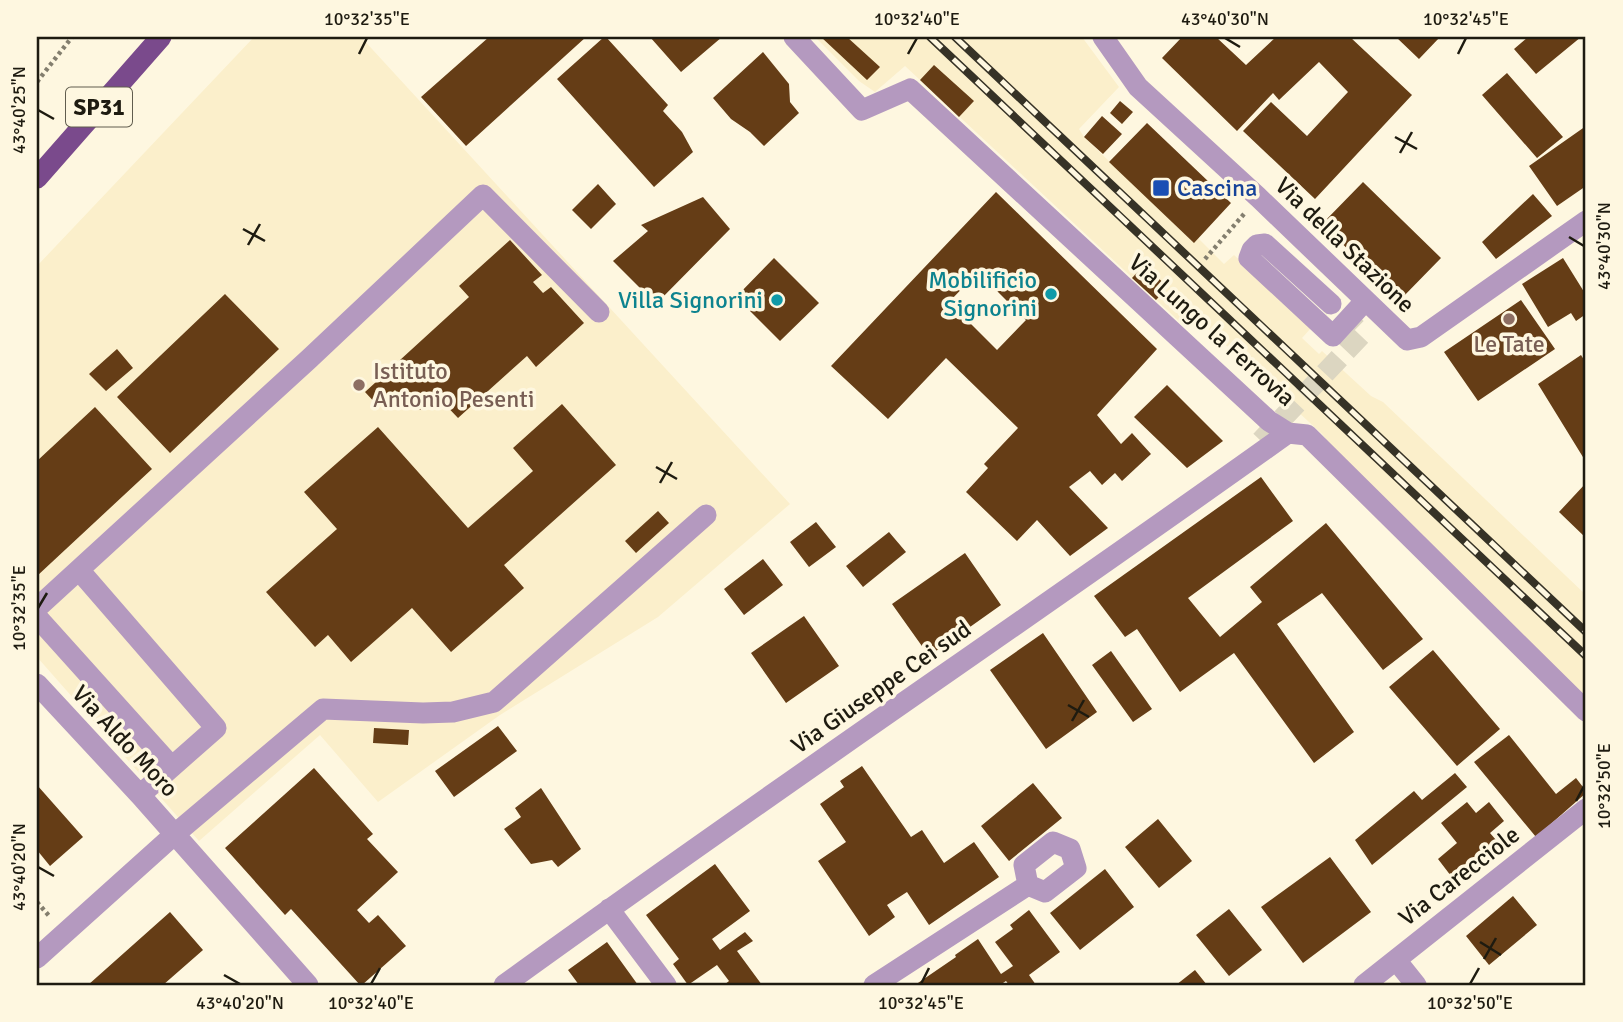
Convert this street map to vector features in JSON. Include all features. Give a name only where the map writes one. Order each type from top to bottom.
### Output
[{"type":"main road","name":"SP31","points":[[37,178],[161,37]]},
{"type":"street","name":"Via Lungo la Ferrovia","points":[[794,37],[862,110],[911,89],[1269,421],[1288,433],[1307,435],[1586,711]]},
{"type":"street","name":"Via della Stazione","points":[[1103,37],[1138,87],[1407,340],[1421,337],[1586,221]]},
{"type":"street","points":[[37,608],[483,195],[599,312]]},
{"type":"street","points":[[1331,304],[1265,244],[1257,245],[1252,250],[1249,258],[1333,336],[1365,301]]},
{"type":"street","name":"Via Giuseppe Cei sud","points":[[504,985],[1288,433]]},
{"type":"street","points":[[1161,524],[1163,512],[1261,441]]},
{"type":"street","points":[[37,958],[175,834],[323,709],[453,712],[494,702],[706,515]]},
{"type":"street","points":[[79,570],[216,728],[140,795]]},
{"type":"street","points":[[37,617],[172,767]]},
{"type":"street","name":"Via Aldo Moro","points":[[37,684],[175,834],[307,985]]},
{"type":"street","name":"Via Carecciole","points":[[1364,985],[1586,809]]},
{"type":"street","points":[[874,985],[1028,885]]},
{"type":"street","points":[[609,909],[666,985]]},
{"type":"street","points":[[1395,960],[1416,985]]},
{"type":"path","points":[[37,82],[72,37]]},
{"type":"path","points":[[1205,259],[1258,197]]},
{"type":"shaded area","name":"Istituto Antonio Pesenti","points":[[254,37],[361,37],[790,504],[658,617],[500,715],[378,802],[320,735],[199,841],[37,657],[37,266]]},
{"type":"shaded area","points":[[815,37],[1082,37],[1119,87],[1079,129],[1084,137],[1193,242],[1198,238],[1224,264],[1234,255],[1312,327],[1302,338],[1319,354],[1322,351],[1371,396],[1383,402],[1586,595],[1586,698],[1342,461],[1322,434],[1192,314],[1181,323],[905,66],[875,92],[859,81]]},
{"type":"building","points":[[489,37],[586,37],[466,146],[421,97]]},
{"type":"building","points":[[604,37],[668,105],[663,111],[682,132],[693,152],[654,187],[557,79]]},
{"type":"building","points":[[650,37],[722,37],[681,72]]},
{"type":"building","points":[[821,37],[847,37],[880,67],[867,80]]},
{"type":"building","points":[[1182,37],[1216,37],[1246,65],[1276,37],[1350,37],[1412,95],[1315,199],[1243,131],[1271,102],[1307,136],[1348,92],[1319,62],[1279,100],[1273,93],[1237,131],[1162,58]]},
{"type":"building","points":[[1396,37],[1440,37],[1419,59]]},
{"type":"building","points":[[1528,37],[1581,37],[1536,74],[1514,49]]},
{"type":"building","points":[[763,52],[789,84],[790,102],[799,113],[764,146],[731,119],[713,98]]},
{"type":"building","points":[[934,65],[974,101],[959,117],[920,80]]},
{"type":"building","points":[[1507,73],[1563,137],[1537,158],[1482,95]]},
{"type":"building","points":[[1120,101],[1133,112],[1122,124],[1110,113]]},
{"type":"building","points":[[1102,116],[1122,134],[1103,154],[1084,137]]},
{"type":"building","name":"Cascina","points":[[1147,123],[1231,203],[1194,243],[1109,162]]},
{"type":"building","points":[[1586,126],[1586,186],[1557,206],[1529,166]]},
{"type":"building","points":[[1363,182],[1441,258],[1400,300],[1322,224]]},
{"type":"building","points":[[598,184],[616,204],[591,229],[572,210]]},
{"type":"building","points":[[996,192],[1157,349],[1097,415],[1121,444],[1132,433],[1151,454],[1122,481],[1115,473],[1102,485],[1090,471],[1069,487],[1108,528],[1070,556],[1037,520],[1017,541],[966,492],[988,468],[984,464],[1018,428],[946,358],[888,419],[831,366]],"holes":[[[978,272],[1026,320],[997,350],[949,302]]]},
{"type":"building","points":[[1533,194],[1552,216],[1496,259],[1482,242]]},
{"type":"building","points":[[703,197],[730,229],[656,304],[613,261],[648,231],[641,225]]},
{"type":"building","points":[[510,240],[542,275],[533,282],[543,293],[551,287],[584,323],[536,367],[527,356],[458,418],[437,396],[420,410],[407,396],[403,399],[395,390],[378,406],[365,392],[469,297],[459,286]]},
{"type":"building","name":"Villa Signorini","points":[[774,258],[819,303],[780,341],[736,297]]},
{"type":"building","points":[[1563,258],[1586,295],[1586,314],[1576,321],[1571,313],[1548,327],[1522,284]]},
{"type":"building","points":[[1144,265],[1168,287],[1156,300],[1132,278]]},
{"type":"building","points":[[225,294],[279,349],[170,453],[117,397]]},
{"type":"building","points":[[1521,300],[1555,349],[1478,401],[1444,352]]},
{"type":"building","points":[[117,349],[133,368],[106,391],[89,374]]},
{"type":"building","points":[[1581,355],[1586,363],[1586,462],[1538,384]]},
{"type":"building","points":[[1167,385],[1223,441],[1187,468],[1134,417]]},
{"type":"building","points":[[562,404],[616,465],[504,565],[524,588],[451,652],[412,608],[351,662],[328,635],[315,647],[266,592],[337,529],[304,492],[378,427],[468,528],[533,471],[513,448]]},
{"type":"building","points":[[95,407],[152,469],[37,576],[37,461]]},
{"type":"building","points":[[1261,477],[1293,521],[1188,598],[1220,637],[1262,602],[1250,587],[1326,523],[1423,639],[1383,670],[1322,593],[1277,624],[1354,732],[1314,763],[1234,653],[1180,692],[1137,629],[1125,637],[1094,596]]},
{"type":"building","points":[[1586,483],[1586,538],[1559,512]]},
{"type":"building","points":[[658,511],[669,523],[636,553],[625,541]]},
{"type":"building","points":[[816,522],[836,547],[809,567],[790,542]]},
{"type":"building","points":[[889,532],[906,552],[863,587],[846,566]]},
{"type":"building","points":[[965,553],[1001,605],[929,656],[892,604]]},
{"type":"building","points":[[763,559],[783,585],[744,615],[724,589]]},
{"type":"building","points":[[804,616],[839,666],[786,703],[751,653]]},
{"type":"building","points":[[1043,633],[1097,712],[1046,749],[990,670]]},
{"type":"building","points":[[1433,650],[1500,729],[1457,766],[1389,687]]},
{"type":"building","points":[[1111,651],[1152,709],[1133,722],[1092,665]]},
{"type":"building","points":[[498,726],[517,751],[454,797],[435,771]]},
{"type":"building","points":[[374,728],[409,730],[408,745],[373,743]]},
{"type":"building","points":[[1509,735],[1556,794],[1576,778],[1586,791],[1536,837],[1474,762]]},
{"type":"building","points":[[862,766],[911,837],[922,830],[944,863],[974,842],[999,877],[929,925],[907,892],[887,905],[895,917],[869,936],[818,861],[846,842],[820,804],[844,787],[840,781]]},
{"type":"building","points":[[314,768],[373,834],[367,839],[398,872],[357,910],[369,923],[378,915],[406,946],[362,985],[291,909],[285,915],[225,848]]},
{"type":"building","points":[[1455,773],[1467,787],[1372,865],[1355,840],[1414,791],[1422,800]]},
{"type":"building","points":[[1033,783],[1062,818],[1009,861],[981,826]]},
{"type":"building","points":[[37,785],[83,837],[50,866],[37,850]]},
{"type":"building","points":[[541,788],[581,849],[558,867],[552,860],[531,864],[504,829],[521,817],[515,808]]},
{"type":"building","points":[[1467,802],[1476,813],[1489,802],[1504,821],[1490,833],[1496,840],[1451,876],[1438,859],[1457,843],[1441,823]]},
{"type":"building","points":[[1158,819],[1192,861],[1159,888],[1125,847]]},
{"type":"building","points":[[1330,857],[1371,912],[1303,963],[1261,907]]},
{"type":"building","points":[[715,864],[750,911],[712,939],[720,950],[745,932],[753,941],[737,951],[762,985],[724,985],[729,981],[717,965],[688,985],[673,964],[679,959],[646,915]]},
{"type":"building","points":[[1105,869],[1134,907],[1080,950],[1050,913]]},
{"type":"building","points":[[1513,896],[1537,925],[1489,965],[1466,936]]},
{"type":"building","points":[[1229,909],[1262,950],[1229,976],[1196,935]]},
{"type":"building","points":[[1029,910],[1060,952],[1029,975],[1036,985],[1009,985],[1006,981],[1000,985],[915,985],[978,939],[1001,974],[1013,966],[995,942],[1013,929],[1010,925]]},
{"type":"building","points":[[170,912],[203,950],[163,985],[88,985]]},
{"type":"building","points":[[607,942],[638,985],[579,985],[568,970]]},
{"type":"building","points":[[1195,970],[1207,985],[1176,985]]},
{"type":"tunnel","points":[[1261,441],[1362,334],[1331,304]]},
{"type":"railway","points":[[930,37],[1586,656]]},
{"type":"railway","points":[[955,37],[1586,632]]},
{"type":"place","name":"Cascina","points":[[1161,188]]},
{"type":"place","name":"Mobilificio Signorini","points":[[1051,294]]},
{"type":"place","name":"Villa Signorini","points":[[777,300]]},
{"type":"place","name":"Le Tate","points":[[1509,319]]},
{"type":"place","name":"Istituto Antonio Pesenti","points":[[359,385]]}]
